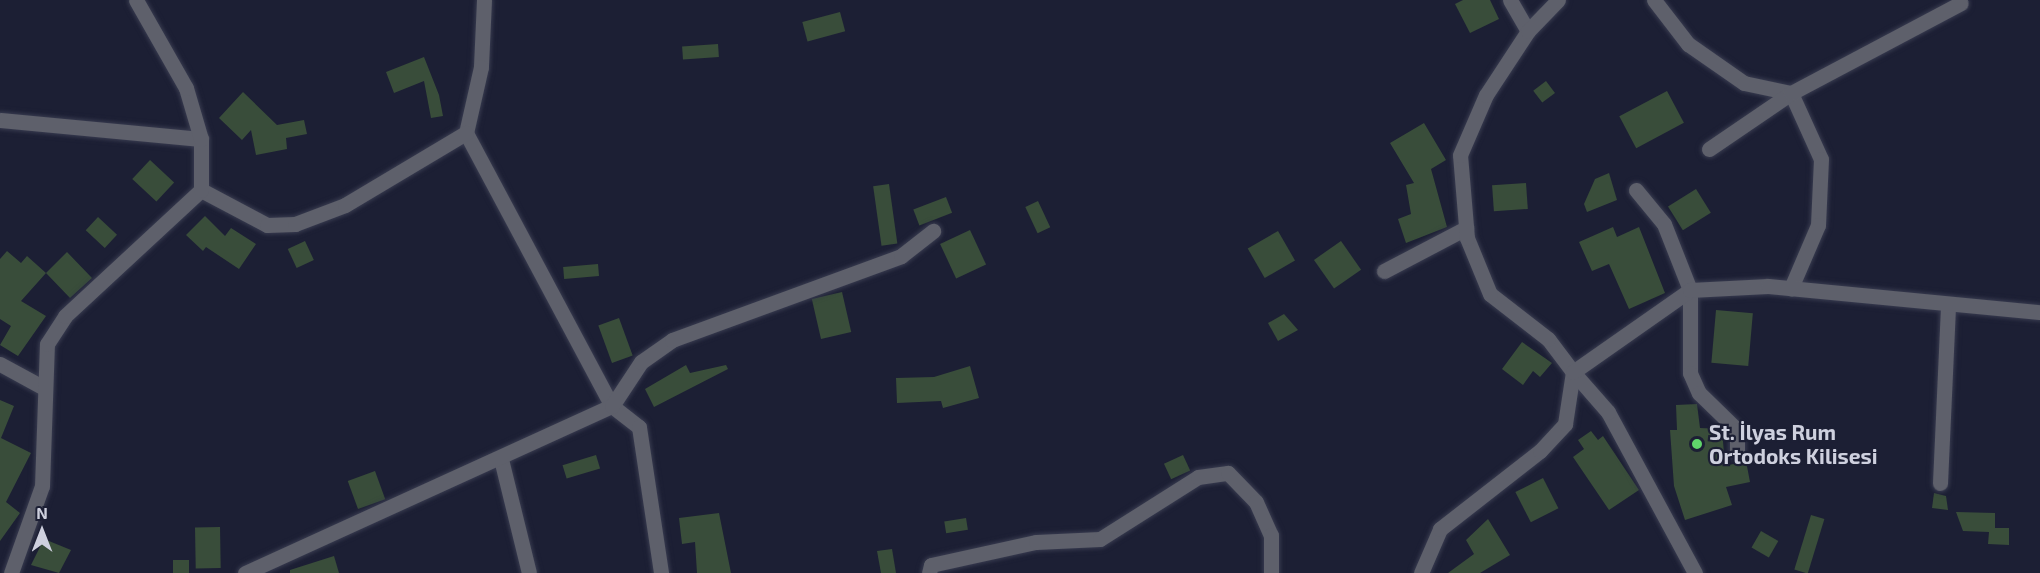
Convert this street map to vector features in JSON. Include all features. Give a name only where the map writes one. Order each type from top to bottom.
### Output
[{"type":"street","points":[[11,573],[42,486],[47,422],[44,388],[47,344],[65,316],[201,190],[201,139],[166,46],[136,0]]},
{"type":"street","points":[[484,0],[481,67],[466,133],[612,406],[639,427],[661,573]]},
{"type":"street","points":[[1510,0],[1528,31]]},
{"type":"street","points":[[1558,0],[1528,31],[1486,94],[1460,155],[1466,228],[1490,294],[1548,339],[1608,412],[1695,573]]},
{"type":"street","points":[[1654,0],[1688,44],[1744,83],[1791,93]]},
{"type":"street","points":[[1709,149],[1791,93],[1961,3]]},
{"type":"street","points":[[1791,93],[1821,159],[1818,225],[1791,288]]},
{"type":"street","points":[[0,120],[201,139]]},
{"type":"street","points":[[201,190],[267,225],[295,224],[345,205],[466,133]]},
{"type":"street","points":[[1636,190],[1664,224],[1690,290],[1690,373],[1699,393],[1737,430],[1737,452]]},
{"type":"street","points":[[1384,271],[1466,228]]},
{"type":"street","points":[[244,573],[501,459],[612,406],[641,362],[672,340],[901,256],[933,231]]},
{"type":"street","points":[[1421,573],[1440,529],[1540,451],[1564,424],[1573,372],[1690,290],[1791,288],[2040,312]]},
{"type":"street","points":[[1940,483],[1948,304]]},
{"type":"street","points":[[0,364],[44,388]]},
{"type":"street","points":[[501,459],[529,573]]},
{"type":"street","points":[[929,573],[931,565],[1036,542],[1100,539],[1198,477],[1228,473],[1256,502],[1271,535],[1271,573]]},
{"type":"building","points":[[1463,0],[1490,0],[1499,19],[1470,33],[1455,4]]},
{"type":"building","points":[[840,12],[845,31],[808,41],[802,22]]},
{"type":"building","points":[[718,44],[719,57],[683,59],[682,47]]},
{"type":"building","points":[[424,57],[439,95],[443,116],[431,118],[424,81],[394,93],[386,72]]},
{"type":"building","points":[[1546,81],[1555,93],[1542,103],[1533,91]]},
{"type":"building","points":[[1667,91],[1684,123],[1636,148],[1619,116]]},
{"type":"building","points":[[243,92],[277,125],[304,120],[307,134],[286,138],[287,149],[256,155],[251,130],[242,140],[219,118]]},
{"type":"building","points":[[1424,123],[1446,160],[1431,169],[1447,227],[1406,243],[1398,219],[1411,214],[1406,185],[1414,183],[1390,143]]},
{"type":"building","points":[[150,160],[174,183],[156,202],[132,179]]},
{"type":"building","points":[[1609,173],[1617,200],[1587,212],[1584,204],[1595,179]]},
{"type":"building","points":[[1526,183],[1528,209],[1494,211],[1492,185]]},
{"type":"building","points":[[889,184],[897,243],[882,246],[873,186]]},
{"type":"building","points":[[1696,189],[1711,213],[1683,230],[1668,206]]},
{"type":"building","points":[[946,197],[952,213],[919,225],[913,210]]},
{"type":"building","points":[[1038,201],[1050,227],[1038,233],[1025,207]]},
{"type":"building","points":[[205,216],[225,236],[231,228],[256,244],[239,269],[206,247],[203,251],[186,235]]},
{"type":"building","points":[[98,217],[117,235],[105,248],[86,230]]},
{"type":"building","points":[[1613,227],[1617,237],[1639,227],[1665,293],[1629,309],[1609,264],[1592,271],[1579,242]]},
{"type":"building","points":[[970,230],[986,264],[956,278],[940,244]]},
{"type":"building","points":[[1278,231],[1295,260],[1265,278],[1248,248]]},
{"type":"building","points":[[305,241],[314,260],[297,268],[288,249]]},
{"type":"building","points":[[1341,241],[1361,270],[1334,289],[1314,260]]},
{"type":"building","points":[[7,251],[21,263],[27,256],[46,273],[21,301],[46,316],[18,356],[0,345],[11,326],[0,319],[0,259]]},
{"type":"building","points":[[67,252],[92,278],[70,298],[46,273]]},
{"type":"building","points":[[598,264],[599,276],[564,279],[563,267]]},
{"type":"building","points":[[842,292],[851,332],[821,339],[812,299]]},
{"type":"building","points":[[1716,310],[1753,313],[1748,366],[1711,363]]},
{"type":"building","points":[[1284,314],[1298,330],[1278,341],[1268,323]]},
{"type":"building","points":[[619,318],[633,356],[612,363],[598,326]]},
{"type":"building","points":[[1522,342],[1552,363],[1540,377],[1533,371],[1523,385],[1502,369]]},
{"type":"building","points":[[686,365],[690,373],[726,365],[728,369],[654,407],[645,389]]},
{"type":"building","points":[[970,366],[979,398],[943,408],[941,401],[897,403],[896,378],[934,377]]},
{"type":"building","points":[[0,400],[14,406],[1,438],[31,453],[6,502],[20,513],[0,541]]},
{"type":"building","points":[[1697,404],[1700,428],[1722,429],[1725,466],[1746,461],[1750,482],[1726,487],[1732,505],[1685,520],[1674,486],[1670,430],[1677,430],[1676,405]]},
{"type":"building","points":[[1591,431],[1598,440],[1603,436],[1639,490],[1609,510],[1573,457],[1584,449],[1578,440]]},
{"type":"building","points":[[596,455],[600,468],[567,479],[563,465]]},
{"type":"building","points":[[1183,455],[1190,470],[1171,479],[1164,464]]},
{"type":"building","points":[[375,471],[385,499],[358,509],[348,481]]},
{"type":"building","points":[[1543,478],[1558,508],[1531,522],[1515,492]]},
{"type":"building","points":[[1934,493],[1946,496],[1948,510],[1932,508]]},
{"type":"building","points":[[1956,512],[1995,513],[1995,528],[2009,528],[2009,545],[1988,544],[1989,532],[1963,531]]},
{"type":"building","points":[[719,513],[731,573],[697,573],[695,542],[682,544],[679,518]]},
{"type":"building","points":[[1811,515],[1824,519],[1808,573],[1794,570]]},
{"type":"building","points":[[966,518],[968,530],[946,533],[944,521]]},
{"type":"building","points":[[1488,519],[1510,555],[1480,573],[1448,573],[1474,554],[1466,540]]},
{"type":"building","points":[[195,527],[220,527],[221,568],[196,568]]},
{"type":"building","points":[[1761,531],[1778,541],[1769,557],[1752,547]]},
{"type":"building","points":[[44,539],[71,550],[59,573],[31,565]]},
{"type":"building","points":[[892,549],[896,573],[881,573],[877,551]]},
{"type":"building","points":[[334,556],[339,573],[290,573],[290,570]]},
{"type":"building","points":[[173,560],[189,560],[189,573],[173,573]]},
{"type":"place","name":"St. İlyas Rum Ortodoks Kilisesi","points":[[1697,444]]}]
